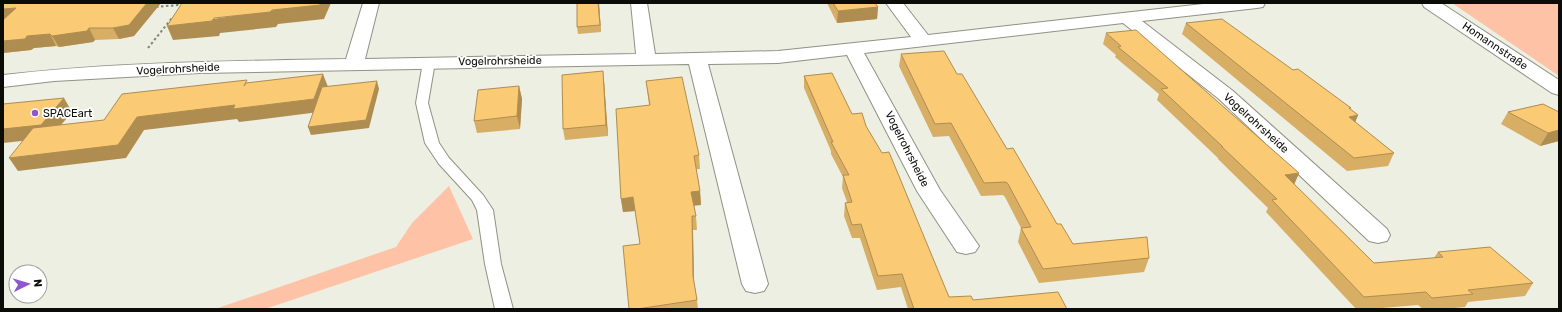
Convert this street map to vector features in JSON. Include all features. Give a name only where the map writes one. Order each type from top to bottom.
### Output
[{"type":"street","points":[[354,63],[371,3]]},
{"type":"street","points":[[638,3],[646,59]]},
{"type":"street","points":[[894,3],[924,41]]},
{"type":"street","name":"Vogelrohrsheide","points":[[3,81],[54,75],[199,67],[354,63],[778,57],[1127,18],[1178,7],[1257,3]]},
{"type":"street","name":"Homannstraße","points":[[1430,3],[1559,89]]},
{"type":"street","name":"Vogelrohrsheide","points":[[1127,18],[1226,95],[1378,235]]},
{"type":"street","name":"Vogelrohrsheide","points":[[853,49],[889,114],[929,192],[966,246]]},
{"type":"street","points":[[697,59],[755,284]]},
{"type":"lane","points":[[429,62],[422,103],[432,143],[444,161],[478,198],[485,210],[493,264],[504,309]]},
{"type":"path","points":[[144,53],[181,6],[155,7]]},
{"type":"shaded area","points":[[1452,3],[1559,3],[1559,76]]},
{"type":"shaded area","points":[[449,186],[473,239],[265,309],[215,309],[396,247],[412,223]]},
{"type":"building","points":[[3,3],[147,3],[129,25],[113,28],[89,28],[87,31],[52,36],[50,34],[27,36],[25,39],[3,41],[3,20],[16,8],[3,9]]},
{"type":"building","points":[[182,3],[320,3],[320,5],[272,10],[270,12],[214,18],[212,21],[167,26]]},
{"type":"building","points":[[577,3],[598,3],[600,25],[577,27]]},
{"type":"building","points":[[833,3],[875,3],[878,7],[838,11]]},
{"type":"building","points":[[1222,19],[1293,70],[1298,69],[1351,108],[1349,108],[1358,115],[1349,117],[1394,153],[1354,158],[1186,23]]},
{"type":"building","points":[[1136,30],[1299,173],[1285,175],[1374,263],[1443,257],[1438,252],[1490,247],[1533,283],[1468,290],[1473,294],[1432,298],[1426,292],[1364,297],[1272,200],[1277,199],[1161,89],[1168,88],[1118,47],[1121,46],[1106,33]]},
{"type":"building","points":[[944,51],[957,74],[962,74],[1007,149],[1013,148],[1057,224],[1061,224],[1073,244],[1147,237],[1149,258],[1043,269],[1021,228],[1031,227],[1008,184],[1006,182],[984,183],[951,123],[935,124],[901,54]]},
{"type":"building","points":[[603,71],[606,125],[563,129],[562,75]]},
{"type":"building","points":[[832,73],[852,114],[862,113],[866,126],[882,153],[889,152],[949,297],[971,296],[973,300],[1058,292],[1067,309],[914,309],[902,274],[878,276],[861,224],[852,225],[845,203],[852,202],[843,175],[849,175],[831,142],[833,142],[804,76]]},
{"type":"building","points":[[323,74],[314,99],[233,109],[235,105],[137,117],[118,145],[9,158],[33,128],[104,120],[122,94],[247,80],[244,86],[246,83]]},
{"type":"building","points":[[682,77],[699,155],[694,156],[700,191],[691,192],[696,216],[692,216],[693,276],[697,300],[629,309],[623,246],[640,244],[633,197],[621,199],[616,109],[650,105],[646,81]]},
{"type":"building","points":[[377,81],[366,120],[308,127],[322,87]]},
{"type":"building","points":[[519,86],[517,116],[474,121],[478,90]]},
{"type":"building","points":[[64,98],[41,125],[3,129],[3,104]]},
{"type":"building","points":[[1543,104],[1559,112],[1559,130],[1548,133],[1508,112]]},
{"type":"place","name":"SPACEart","points":[[35,113]]}]
